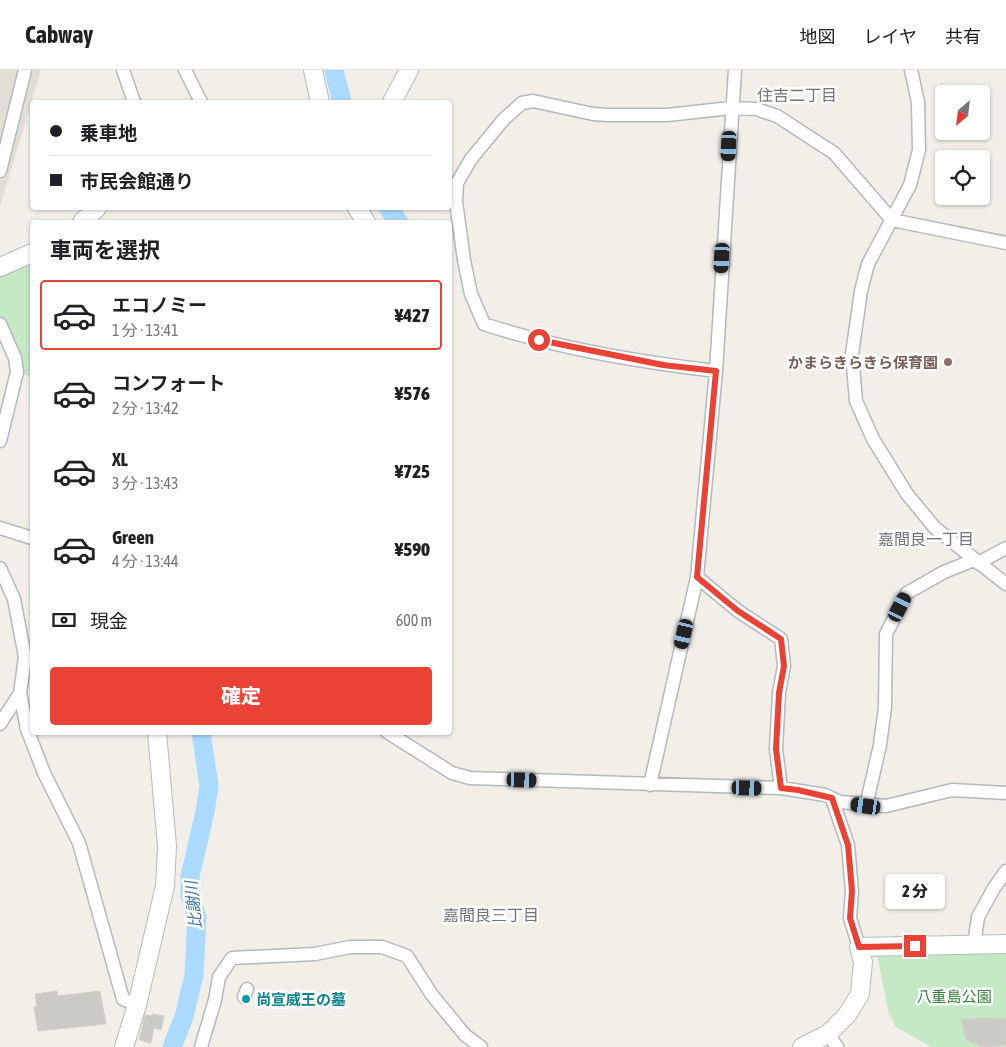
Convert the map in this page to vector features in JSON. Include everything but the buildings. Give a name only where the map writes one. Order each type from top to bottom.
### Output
[{"type":"street","points":[[0,170],[25,70]]},
{"type":"street","points":[[123,70],[133,100]]},
{"type":"street","points":[[185,70],[200,100]]},
{"type":"street","points":[[314,70],[320,100]]},
{"type":"street","points":[[393,100],[409,70]]},
{"type":"street","points":[[650,785],[697,577],[716,371],[731,108],[735,70]]},
{"type":"street","points":[[914,71],[918,102],[919,150],[910,185],[868,264],[861,291],[852,354],[856,401],[872,440],[907,494],[935,528],[1006,584]]},
{"type":"street","points":[[716,371],[663,365],[564,346],[484,324],[471,294],[464,260],[456,202],[457,183],[471,159],[504,119],[522,103],[533,101],[593,114],[608,115],[667,115],[731,108],[756,108],[777,116],[834,153],[892,220],[1006,244]]},
{"type":"street","points":[[0,267],[30,254]]},
{"type":"street","points":[[0,324],[15,358],[17,372],[1,433]]},
{"type":"street","points":[[0,528],[30,537]]},
{"type":"street","points":[[866,806],[880,745],[885,707],[886,634],[907,593],[944,572],[976,562],[1006,548]]},
{"type":"street","points":[[0,568],[14,599],[25,657],[20,693],[27,729],[36,754],[79,843],[123,999],[137,1005]]},
{"type":"street","points":[[697,577],[738,611],[781,639],[784,666],[779,693],[776,749],[781,788]]},
{"type":"street","points":[[0,724],[20,693]]},
{"type":"street","points":[[124,1047],[137,1005],[164,886],[167,846],[157,735]]},
{"type":"street","points":[[392,735],[452,773],[470,778],[781,788],[798,790],[832,798],[840,802],[866,806],[886,806],[952,790],[1006,793]]},
{"type":"street","points":[[802,1047],[832,1040],[860,994],[863,962],[850,918],[852,891],[848,845],[832,798]]},
{"type":"street","points":[[974,945],[978,917],[1006,871]]},
{"type":"street","points":[[859,947],[1006,944]]},
{"type":"street","points":[[200,1047],[215,1000],[219,978],[232,958],[315,954],[350,946],[382,948],[407,956],[432,995],[465,1035],[481,1047]]},
{"type":"shaded area","points":[[0,70],[41,70],[32,100],[30,100],[30,107],[0,207]]},
{"type":"green space","points":[[21,258],[30,263],[30,377],[17,372],[0,324],[0,267]]},
{"type":"green space","name":"八重島公園","points":[[875,943],[1006,949],[1006,1047],[931,1047],[896,1027],[888,1011]]},
{"type":"waterway","name":"比謝川","points":[[334,70],[342,100]]},
{"type":"waterway","name":"比謝川","points":[[390,210],[397,220]]},
{"type":"waterway","name":"比謝川","points":[[172,1047],[184,1017],[194,975],[197,917],[190,896],[190,876],[209,786],[201,735]]},
{"type":"place","name":"かまらきらきら保育園","points":[[948,362]]},
{"type":"place","name":"尚宣威王の墓","points":[[246,999]]},
{"type":"district","name":"住吉二丁目","points":[[797,95]]},
{"type":"district","name":"嘉間良一丁目","points":[[926,539]]},
{"type":"district","name":"嘉間良三丁目","points":[[491,915]]},
{"type":"route","points":[[539,340],[663,365],[716,371],[697,577],[738,611],[781,639],[784,666],[779,693],[776,749],[781,788],[832,798],[848,845],[852,891],[850,918],[859,947],[915,946]]}]
